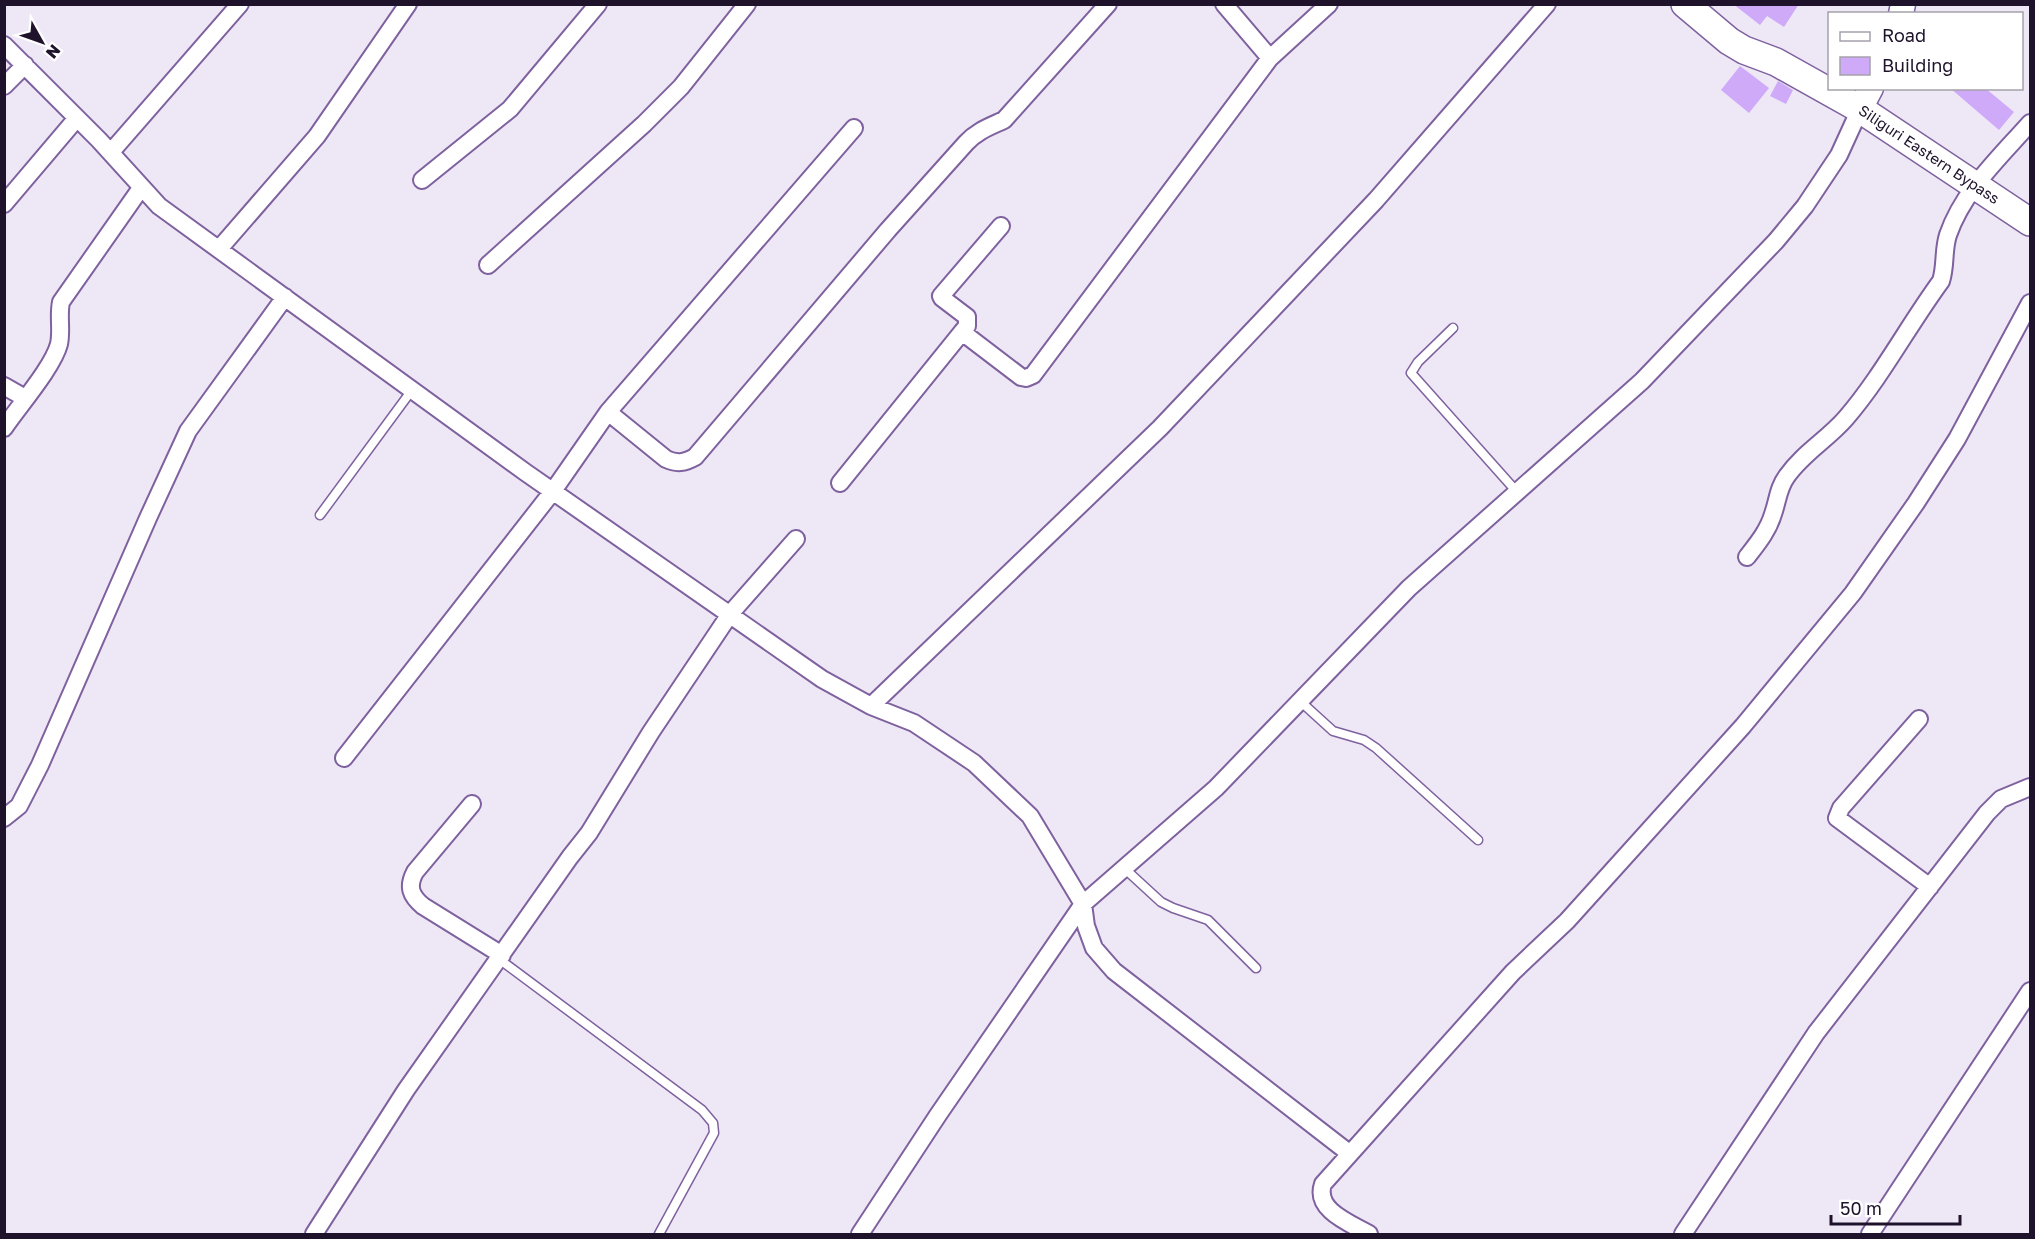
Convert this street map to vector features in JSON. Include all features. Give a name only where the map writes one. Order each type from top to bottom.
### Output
[{"type":"main road","name":"Siliguri Eastern Bypass","points":[[1685,4],[1729,41],[1744,50],[1828,83]]},
{"type":"main road","name":"Siliguri Eastern Bypass","points":[[1713,4],[1755,40],[1776,62]]},
{"type":"main road","name":"Siliguri Eastern Bypass","points":[[1844,90],[1866,99],[1974,186],[2027,218]]},
{"type":"street","points":[[111,153],[240,4]]},
{"type":"street","points":[[219,249],[317,136],[408,4]]},
{"type":"street","points":[[422,180],[510,109],[598,4]]},
{"type":"street","points":[[488,266],[644,124],[681,87],[747,4]]},
{"type":"street","points":[[608,412],[666,459],[675,463],[685,462],[695,457],[880,239],[974,134],[1004,120],[1108,4]]},
{"type":"street","points":[[1224,4],[1270,58]]},
{"type":"street","points":[[962,332],[1021,376],[1026,378],[1033,375],[1270,58],[1329,4]]},
{"type":"street","points":[[871,706],[1160,428],[1376,200],[1547,4]]},
{"type":"street","points":[[4,45],[111,153],[159,206],[553,491],[822,679],[871,706],[914,723],[974,763],[1030,816],[1083,904],[1086,926],[1094,948],[1114,971],[1349,1153]]},
{"type":"street","points":[[4,86],[24,65]]},
{"type":"street","points":[[860,1234],[938,1115],[1083,904],[1216,788],[1409,588],[1642,381],[1776,241],[1821,184],[1839,155],[1866,99]]},
{"type":"street","points":[[4,204],[77,118]]},
{"type":"street","points":[[1746,557],[1766,531],[1773,514],[1778,489],[1788,474],[1800,460],[1830,435],[1854,408],[1941,281],[1948,235],[1974,186],[2031,123]]},
{"type":"street","points":[[344,758],[553,491],[608,412],[854,129]]},
{"type":"street","points":[[4,428],[50,364],[60,334],[61,302],[141,188]]},
{"type":"street","points":[[840,483],[967,326],[968,317],[941,296],[1001,226]]},
{"type":"street","points":[[4,818],[19,806],[40,765],[188,431],[285,297]]},
{"type":"street","points":[[1358,1232],[1324,1206],[1320,1192],[1323,1184],[1513,972],[1567,921],[1743,726],[1853,593],[1916,503],[1957,439],[2031,303]]},
{"type":"street","points":[[4,386],[25,398]]},
{"type":"street","points":[[314,1234],[406,1090],[589,833],[651,732],[730,614],[796,539]]},
{"type":"street","points":[[1919,719],[1841,808],[1837,818],[1930,887]]},
{"type":"street","points":[[1683,1234],[1816,1033],[1987,813],[2001,799],[2031,788]]},
{"type":"street","points":[[472,804],[415,872],[410,888],[414,898],[423,906],[501,957]]},
{"type":"street","points":[[1870,1234],[2031,991]]},
{"type":"lane","points":[[1453,328],[1418,362],[1411,374],[1518,493]]},
{"type":"lane","points":[[320,515],[412,390]]},
{"type":"lane","points":[[1300,701],[1333,731],[1364,740],[1376,748],[1478,840]]},
{"type":"lane","points":[[1124,868],[1161,902],[1208,920],[1256,968]]},
{"type":"lane","points":[[501,957],[702,1110],[713,1123],[714,1133],[659,1234]]},
{"type":"building","points":[[1733,4],[1799,4],[1784,27],[1767,16],[1760,25]]},
{"type":"building","points":[[1740,66],[1769,88],[1749,113],[1721,90]]},
{"type":"building","points":[[1778,81],[1793,90],[1786,104],[1770,96]]},
{"type":"building","points":[[1952,90],[1987,90],[2014,112],[1999,130]]}]
